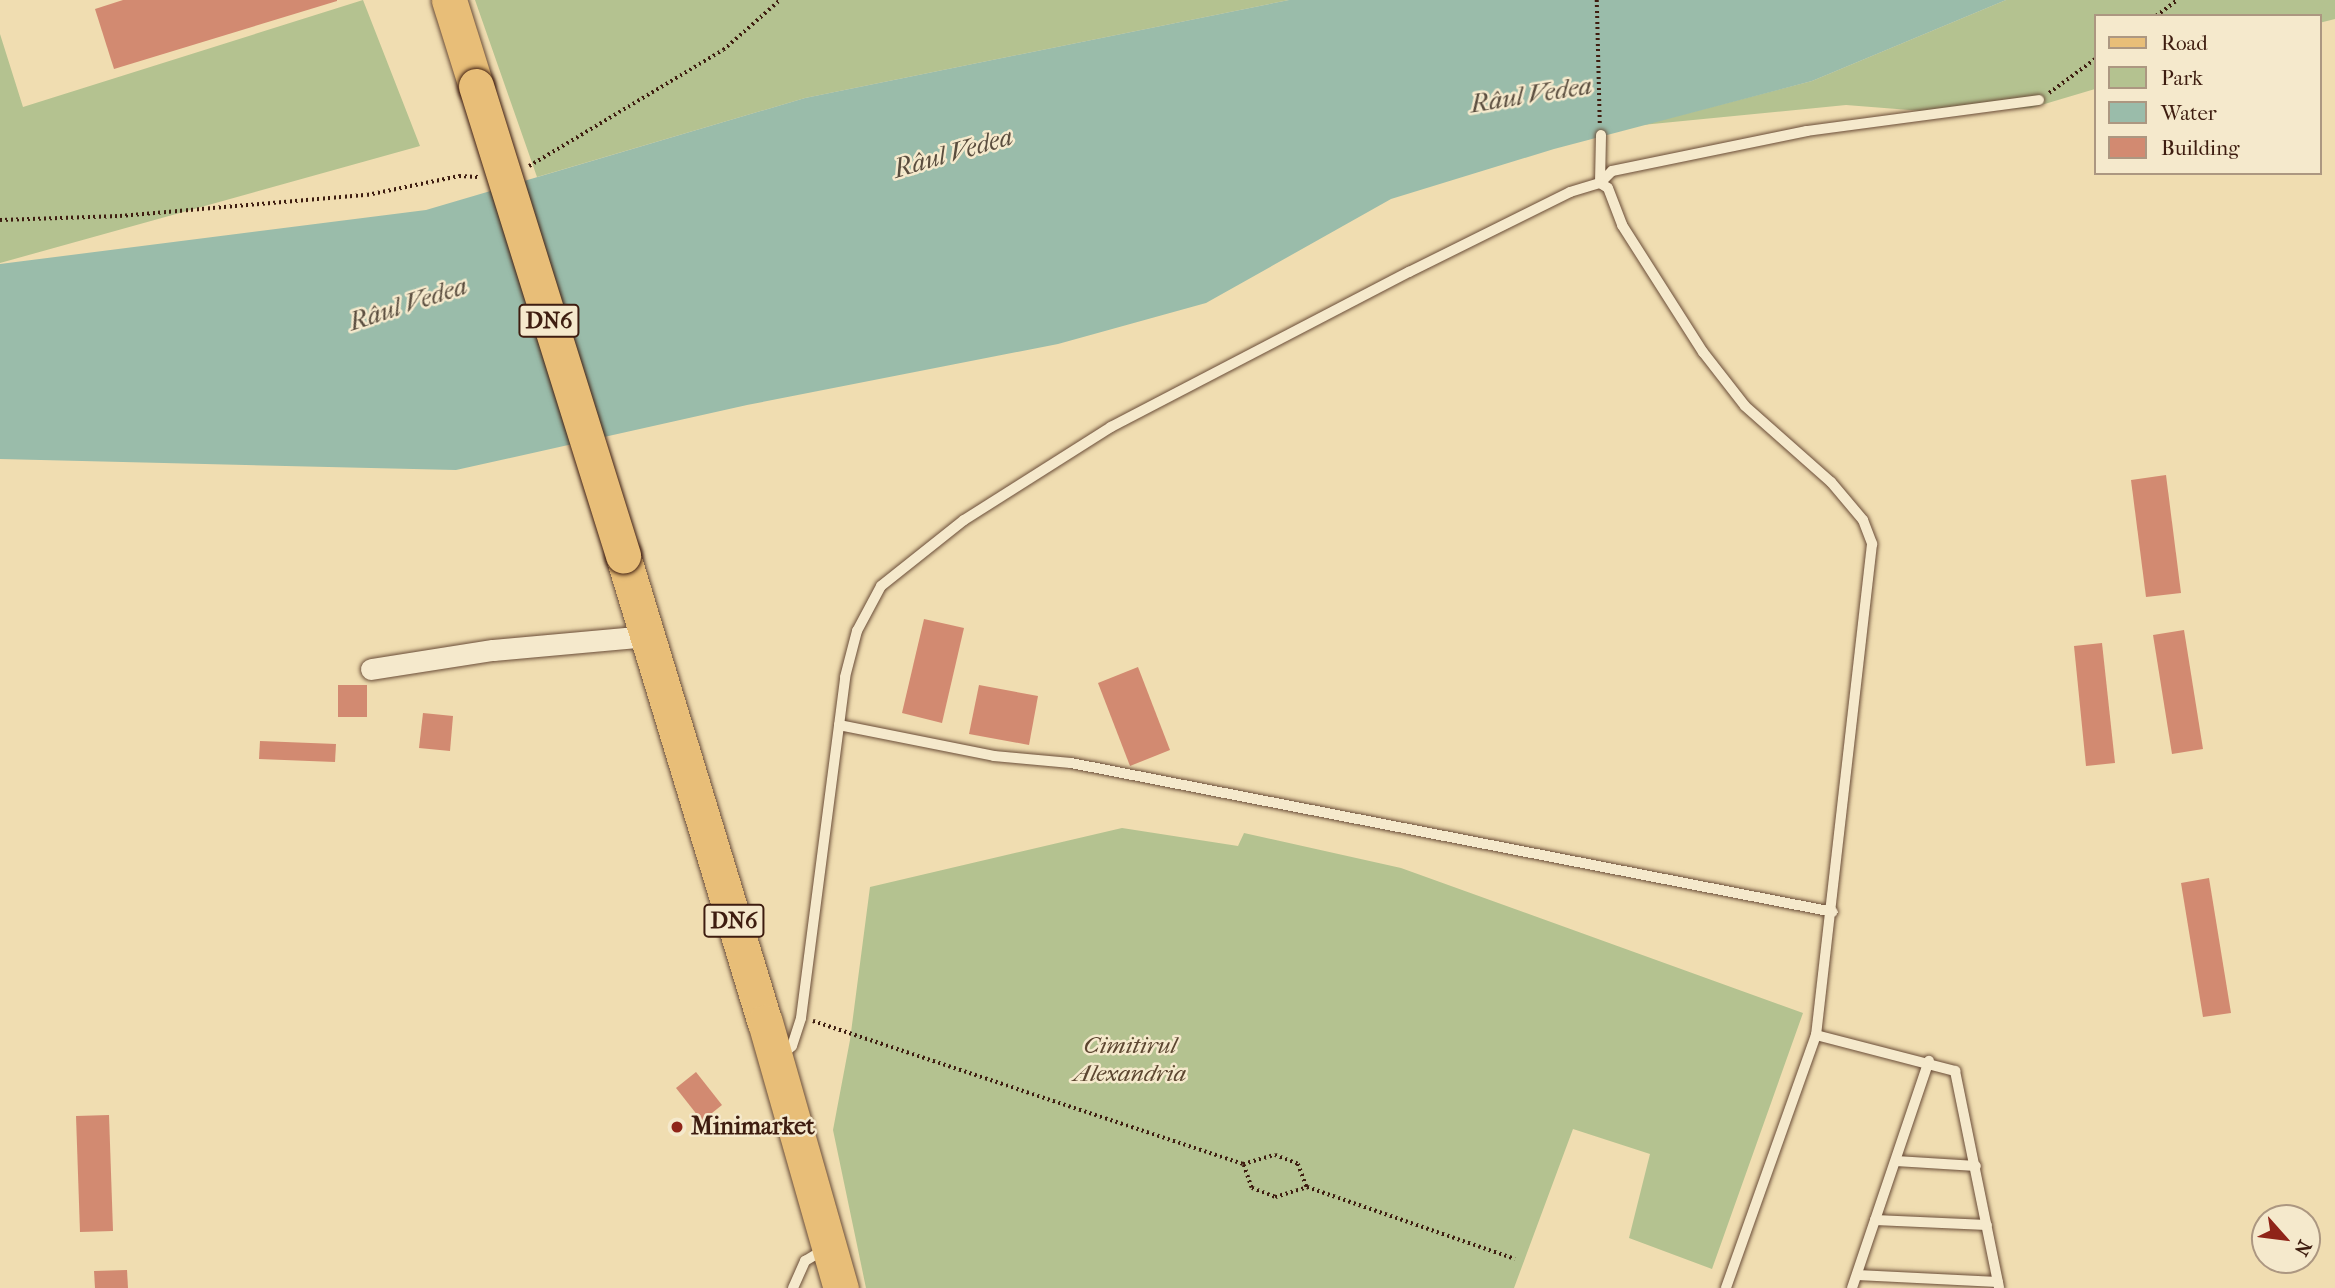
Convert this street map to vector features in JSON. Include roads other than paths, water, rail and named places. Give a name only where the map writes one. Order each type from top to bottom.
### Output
[{"type":"main road","name":"DN6","points":[[449,0],[623,556],[775,1056],[841,1288]]},
{"type":"street","points":[[372,669],[493,650],[647,636]]},
{"type":"lane","points":[[775,1056],[792,1046],[801,1018],[838,725],[857,632],[881,586],[964,520],[1111,427],[1216,369],[1570,192],[1600,183],[1612,171],[1807,131],[2039,100]]},
{"type":"lane","points":[[1600,183],[1601,135]]},
{"type":"lane","points":[[1600,183],[1608,188],[1622,225],[1703,352],[1745,406],[1831,482],[1863,520],[1872,544],[1833,912],[1816,1035],[1726,1288]]},
{"type":"lane","points":[[838,725],[994,756],[1071,764],[1833,912]]},
{"type":"lane","points":[[1816,1035],[1930,1061],[1955,1070],[1998,1285],[1857,1275]]},
{"type":"lane","points":[[1852,1288],[1930,1061]]},
{"type":"lane","points":[[1896,1161],[1976,1166]]},
{"type":"lane","points":[[1875,1220],[1987,1225]]},
{"type":"lane","points":[[793,1288],[805,1261],[829,1247]]},
{"type":"water","name":"Râul Vedea","points":[[1289,0],[2006,0],[1812,81],[1554,149],[1391,199],[1206,303],[1058,344],[747,405],[456,470],[0,459],[0,264],[426,210],[805,98]]},
{"type":"place","name":"Minimarket","points":[[677,1127]]},
{"type":"park label","name":"Cimitirul Alexandria","points":[[1130,1060]]}]
